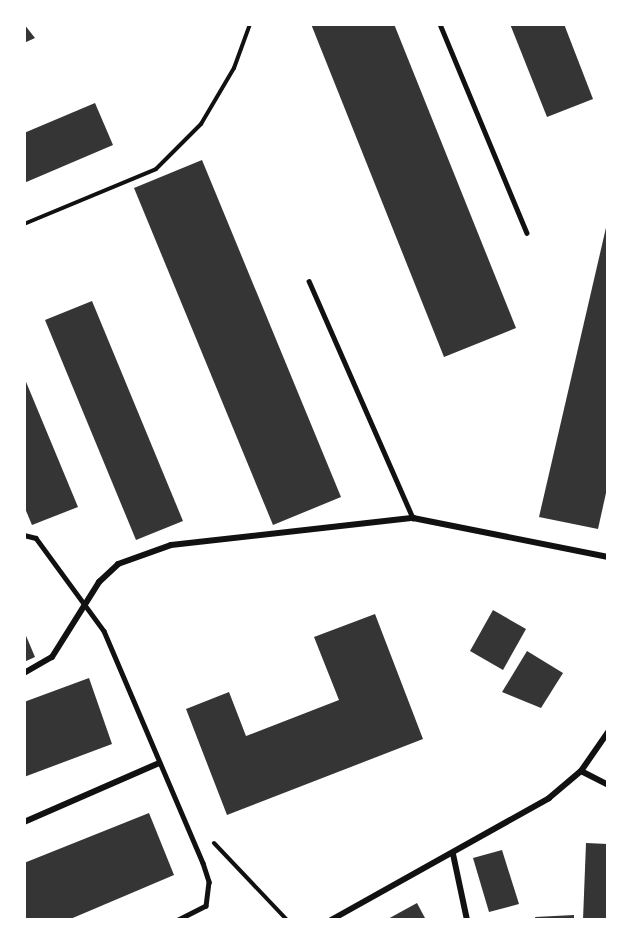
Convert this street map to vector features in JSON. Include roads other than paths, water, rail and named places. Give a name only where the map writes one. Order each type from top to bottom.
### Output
[{"type":"street","points":[[24,673],[52,657],[86,605],[118,564],[142,551],[413,518],[608,557]]},
{"type":"street","points":[[331,920],[453,854],[549,798],[581,771],[608,732]]},
{"type":"street","points":[[24,822],[159,763]]},
{"type":"street","points":[[581,771],[608,785]]},
{"type":"street","points":[[453,854],[467,920]]},
{"type":"lane","points":[[440,24],[527,233]]},
{"type":"lane","points":[[309,281],[413,518]]},
{"type":"lane","points":[[24,535],[36,538],[104,631],[209,882],[206,906],[178,920]]}]
